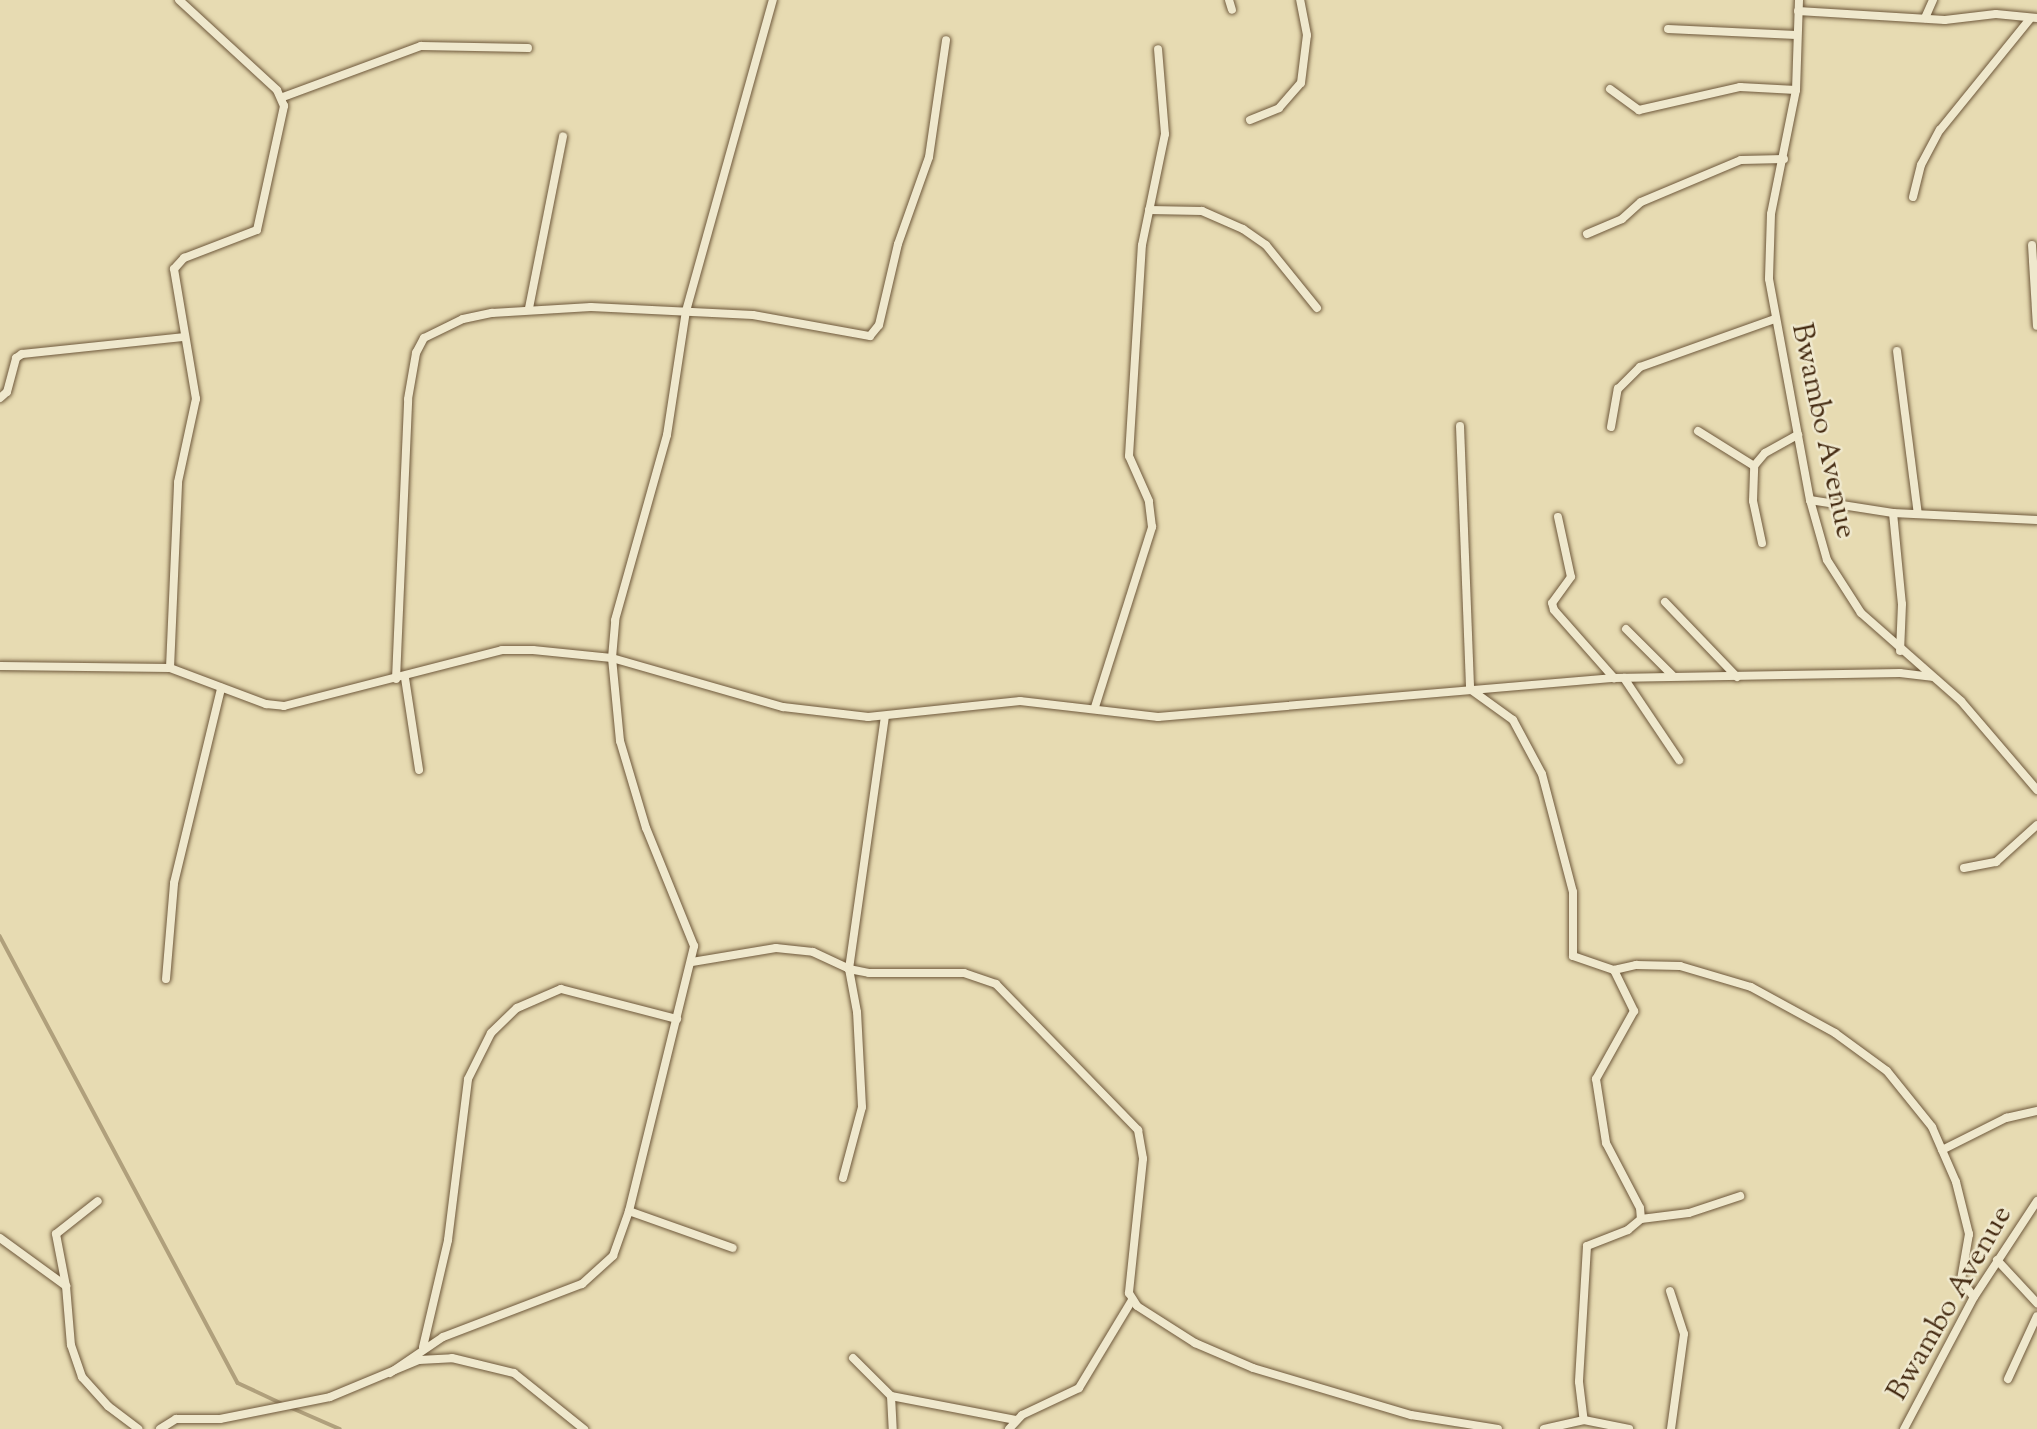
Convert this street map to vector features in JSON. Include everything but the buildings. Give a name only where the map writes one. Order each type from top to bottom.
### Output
[{"type":"street","points":[[179,0],[283,97]]},
{"type":"street","points":[[390,1373],[423,1347],[582,1284],[613,1256],[629,1211],[692,962],[692,937],[646,828],[620,741],[612,658],[615,620],[667,435],[686,311],[773,0]]},
{"type":"street","points":[[1229,0],[1232,10]]},
{"type":"street","points":[[1250,120],[1279,108],[1301,83],[1307,44],[1300,0]]},
{"type":"street","name":"Bwambo Avenue","points":[[1799,0],[1796,90],[1768,253],[1775,319],[1810,500],[1827,560],[1841,588],[1900,650],[1979,721],[2037,790]]},
{"type":"street","points":[[1925,18],[1933,0]]},
{"type":"street","points":[[1798,11],[1925,18],[1996,14],[2033,18]]},
{"type":"street","points":[[1913,197],[1921,165],[1940,130],[2033,18]]},
{"type":"street","points":[[1668,29],[1796,35]]},
{"type":"street","points":[[419,770],[401,679],[400,520],[408,399],[416,353],[424,338],[454,323],[529,308],[753,315],[853,334],[873,334],[879,325],[898,244],[929,157],[946,40]]},
{"type":"street","points":[[283,97],[421,46],[528,48]]},
{"type":"street","points":[[1095,707],[1152,527],[1149,501],[1129,456],[1142,245],[1165,134],[1158,49]]},
{"type":"street","points":[[1610,89],[1639,110],[1740,87],[1796,90]]},
{"type":"street","points":[[170,668],[178,482],[196,399],[175,279],[177,262],[257,230],[276,156],[283,97]]},
{"type":"street","points":[[529,308],[563,136]]},
{"type":"street","points":[[1587,234],[1622,219],[1641,202],[1741,160],[1784,159]]},
{"type":"street","points":[[1149,210],[1202,211],[1243,229],[1266,245],[1317,308]]},
{"type":"street","points":[[2032,245],[2037,326]]},
{"type":"street","points":[[1611,427],[1618,389],[1640,367],[1775,319]]},
{"type":"street","points":[[0,398],[7,392],[16,358],[22,354],[185,337]]},
{"type":"street","points":[[1897,351],[1918,514]]},
{"type":"street","points":[[1460,426],[1470,689]]},
{"type":"street","points":[[1698,431],[1754,466]]},
{"type":"street","points":[[1762,543],[1753,501],[1754,466],[1765,453],[1798,435]]},
{"type":"street","points":[[1810,500],[1893,513],[2037,520]]},
{"type":"street","points":[[1893,513],[1902,604],[1900,650]]},
{"type":"street","points":[[1558,517],[1571,577],[1552,603],[1554,610],[1614,678]]},
{"type":"street","points":[[1665,602],[1737,677]]},
{"type":"street","points":[[1626,629],[1673,676]]},
{"type":"street","points":[[0,666],[170,668],[222,688],[284,706],[401,679],[502,650],[612,658],[783,707],[885,717],[1020,701],[1095,707],[1158,716],[1614,678],[1900,673],[1932,677]]},
{"type":"street","points":[[1624,678],[1679,760]]},
{"type":"street","points":[[166,979],[174,883],[222,688]]},
{"type":"street","points":[[1470,689],[1513,720],[1542,774],[1573,892],[1573,956],[1614,970],[1636,965],[1693,968],[1779,1000],[1851,1043],[1887,1071],[1920,1108],[1942,1150],[1969,1234],[1961,1280],[1974,1297]]},
{"type":"street","points":[[843,1178],[862,1107],[857,1012],[849,969],[885,717]]},
{"type":"street","points":[[1964,867],[1996,862],[2037,825]]},
{"type":"street","points":[[692,962],[776,948],[813,952],[849,969],[983,977],[1006,994],[1132,1122],[1142,1141],[1143,1159],[1129,1275],[1132,1300],[1079,1388],[1016,1420],[1009,1429]]},
{"type":"street","points":[[1614,970],[1630,1002],[1632,1020],[1600,1066],[1597,1109],[1605,1143],[1640,1208],[1641,1219]]},
{"type":"street","points":[[423,1347],[448,1240],[471,1068],[491,1033],[517,1008],[561,989],[677,1019]]},
{"type":"street","points":[[1942,1150],[2006,1118],[2037,1111]]},
{"type":"street","points":[[1584,1420],[1579,1382],[1587,1246],[1628,1230],[1641,1219],[1689,1213],[1740,1196]]},
{"type":"street","points":[[98,1201],[56,1234],[66,1286],[71,1345],[82,1377],[108,1406],[138,1429]]},
{"type":"street","name":"Bwambo Avenue","points":[[1904,1429],[1974,1297],[2037,1201]]},
{"type":"street","points":[[629,1211],[733,1248]]},
{"type":"street","points":[[0,1238],[66,1286]]},
{"type":"street","points":[[1997,1260],[2037,1303]]},
{"type":"street","points":[[1670,1291],[1684,1334],[1671,1429]]},
{"type":"street","points":[[1132,1300],[1195,1343],[1253,1368],[1411,1415],[1498,1429]]},
{"type":"street","points":[[2008,1379],[2037,1316]]},
{"type":"street","points":[[853,1357],[869,1379],[891,1396],[1016,1420]]},
{"type":"street","points":[[160,1429],[176,1419],[220,1419],[330,1397],[430,1358],[496,1366],[535,1386],[584,1429]]},
{"type":"street","points":[[891,1396],[893,1429]]},
{"type":"street","points":[[1544,1429],[1584,1420],[1629,1429]]},
{"type":"waterway","points":[[0,936],[238,1383],[285,1405]]},
{"type":"waterway","points":[[292,1408],[340,1429]]}]
